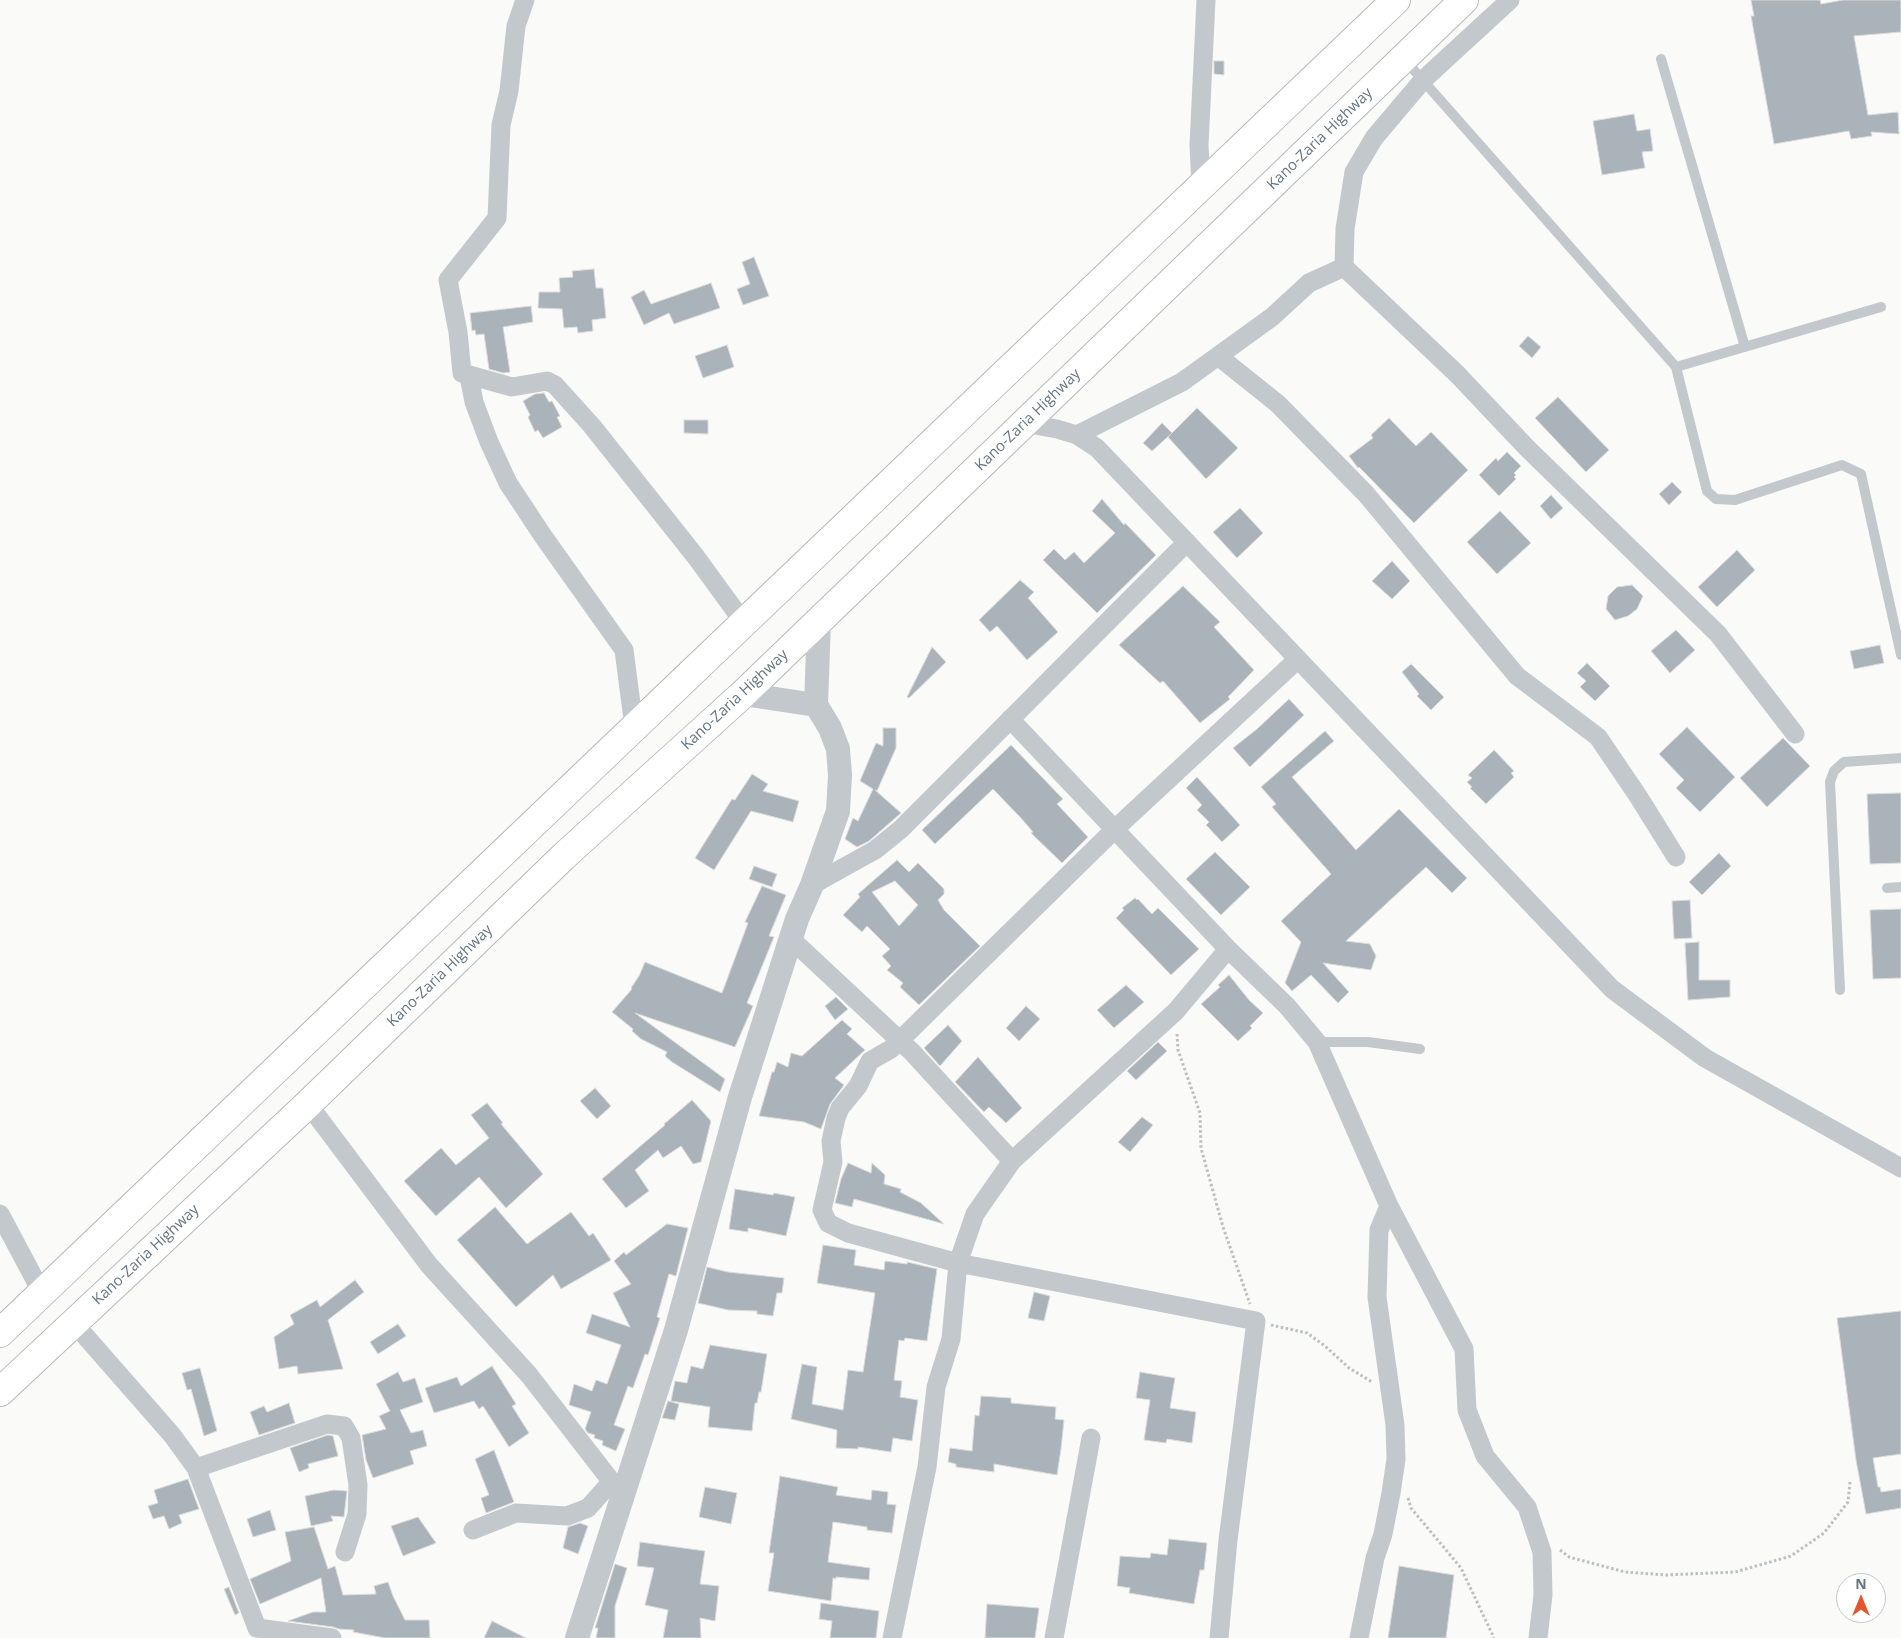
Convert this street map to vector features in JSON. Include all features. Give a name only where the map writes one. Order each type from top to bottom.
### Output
[{"type":"highway","points":[[0,1333],[1396,0]]},
{"type":"highway","name":"Kano-Zaria Highway","points":[[0,1392],[308,1104],[564,856],[743,694],[1464,0]]},
{"type":"highway","points":[[533,824],[564,856]]},
{"type":"street","points":[[525,0],[516,26],[509,91],[501,125],[497,218],[448,280],[458,332],[462,373],[512,387],[546,381],[556,385],[592,426],[744,623]]},
{"type":"street","points":[[1201,186],[1199,145],[1206,0]]},
{"type":"street","points":[[1510,0],[1424,80],[1374,138],[1354,172],[1345,229],[1344,267],[1457,374],[1527,448],[1718,634],[1795,734]]},
{"type":"street","points":[[1077,436],[1182,382],[1272,317],[1309,283],[1344,267]]},
{"type":"street","points":[[1218,356],[1278,404],[1366,494],[1517,676],[1598,737],[1676,857]]},
{"type":"street","points":[[469,376],[477,410],[488,442],[508,483],[624,650],[634,727]]},
{"type":"street","points":[[1024,423],[1057,429],[1077,436],[1097,448],[1612,989],[1705,1058],[1901,1168]]},
{"type":"street","points":[[812,885],[876,850],[901,829],[1187,542]]},
{"type":"street","points":[[577,1638],[617,1488],[676,1330],[740,1097],[797,919],[812,885],[838,811],[840,775],[838,749],[830,728],[816,704],[819,621]]},
{"type":"street","points":[[1219,1638],[1228,1540],[1256,1321],[958,1263],[848,1233],[828,1223],[822,1210],[833,1162],[831,1141],[840,1108],[858,1086],[870,1061],[890,1049],[900,1040],[1115,830],[1298,659]]},
{"type":"street","points":[[743,694],[816,704]]},
{"type":"street","points":[[1010,719],[1228,949],[1287,1006],[1317,1042],[1389,1206],[1464,1349],[1467,1410],[1485,1456],[1527,1507],[1542,1552],[1543,1595],[1538,1638]]},
{"type":"street","points":[[791,939],[900,1040],[1012,1161]]},
{"type":"street","points":[[892,1638],[927,1467],[936,1387],[951,1339],[958,1263],[975,1214],[1012,1161],[1176,1011],[1228,949]]},
{"type":"street","points":[[308,1104],[429,1264],[529,1375],[617,1488]]},
{"type":"street","points":[[1360,1638],[1375,1558],[1383,1534],[1396,1459],[1395,1425],[1377,1297],[1379,1230],[1389,1206]]},
{"type":"street","points":[[0,1214],[42,1293]]},
{"type":"street","points":[[73,1322],[172,1435],[196,1468],[257,1628],[332,1638]]},
{"type":"street","points":[[196,1468],[327,1424],[344,1426],[351,1438],[358,1485],[357,1514],[345,1552]]},
{"type":"street","points":[[1054,1638],[1091,1438]]},
{"type":"street","points":[[473,1530],[516,1513],[567,1516],[588,1508],[617,1488]]},
{"type":"lane","points":[[1403,58],[1676,367],[1707,491],[1716,499],[1735,500],[1842,465],[1862,474],[1901,655]]},
{"type":"lane","points":[[1661,59],[1745,347]]},
{"type":"lane","points":[[1676,367],[1881,307]]},
{"type":"lane","points":[[1840,990],[1830,782],[1834,770],[1844,762],[1901,758]]},
{"type":"lane","points":[[1887,888],[1901,887]]},
{"type":"lane","points":[[1317,1042],[1368,1042],[1420,1049]]},
{"type":"path","points":[[1176,1011],[1178,1050],[1200,1113],[1201,1148],[1223,1227],[1256,1321],[1307,1333],[1325,1346],[1349,1368],[1375,1384],[1389,1381]]},
{"type":"path","points":[[1536,1535],[1569,1557],[1625,1572],[1666,1575],[1734,1572],[1791,1556],[1824,1533],[1848,1502],[1850,1482]]},
{"type":"path","points":[[1406,1492],[1411,1508],[1461,1568],[1494,1638]]},
{"type":"building","points":[[1751,0],[1820,0],[1821,4],[1843,0],[1901,0],[1901,32],[1854,36],[1868,115],[1898,112],[1899,134],[1871,132],[1872,136],[1851,139],[1849,131],[1774,144],[1751,16],[1754,16]]},
{"type":"building","points":[[1214,61],[1224,61],[1224,75],[1214,74]]},
{"type":"building","points":[[1634,114],[1637,131],[1650,129],[1653,151],[1642,152],[1645,168],[1602,175],[1593,121]]},
{"type":"building","points":[[754,257],[769,296],[743,305],[737,289],[750,284],[742,262]]},
{"type":"building","points":[[594,269],[596,288],[603,288],[606,318],[592,320],[593,331],[578,333],[577,327],[564,328],[562,309],[538,308],[539,292],[560,292],[559,278],[573,277],[572,271]]},
{"type":"building","points":[[711,283],[720,308],[674,324],[669,313],[644,325],[631,297],[644,290],[651,304]]},
{"type":"building","points":[[531,306],[533,322],[503,327],[510,372],[503,373],[489,369],[484,334],[476,335],[475,330],[472,331],[470,313]]},
{"type":"building","points":[[1528,336],[1541,347],[1532,358],[1519,346]]},
{"type":"building","points":[[727,345],[734,367],[703,378],[695,356]]},
{"type":"building","points":[[544,393],[549,402],[552,401],[560,416],[557,417],[562,427],[543,438],[538,430],[535,432],[523,401],[535,394]]},
{"type":"building","points":[[1558,397],[1609,450],[1586,472],[1535,418]]},
{"type":"building","points":[[1197,408],[1238,448],[1206,479],[1168,437]]},
{"type":"building","points":[[1389,418],[1416,446],[1431,432],[1468,470],[1414,523],[1358,468],[1349,456],[1373,438],[1371,435]]},
{"type":"building","points":[[684,420],[708,420],[708,434],[684,433]]},
{"type":"building","points":[[1162,423],[1172,433],[1152,451],[1143,443]]},
{"type":"building","points":[[1507,452],[1521,466],[1514,473],[1516,479],[1499,496],[1479,475],[1496,458],[1498,461]]},
{"type":"building","points":[[1672,482],[1682,492],[1669,505],[1659,494]]},
{"type":"building","points":[[1551,495],[1563,508],[1551,519],[1540,506]]},
{"type":"building","points":[[1102,499],[1124,525],[1125,523],[1156,555],[1097,613],[1043,560],[1054,549],[1065,560],[1074,552],[1084,563],[1115,533],[1092,511]]},
{"type":"building","points":[[1240,508],[1263,533],[1237,558],[1213,532]]},
{"type":"building","points":[[1500,511],[1531,543],[1497,574],[1467,542]]},
{"type":"building","points":[[1737,550],[1755,570],[1717,607],[1698,587]]},
{"type":"building","points":[[1392,561],[1410,581],[1392,599],[1372,581]]},
{"type":"building","points":[[1020,580],[1034,592],[1028,598],[1058,632],[1027,660],[997,626],[990,632],[979,620]]},
{"type":"building","points":[[1632,585],[1643,596],[1637,609],[1628,616],[1615,620],[1606,609],[1608,596],[1617,587]]},
{"type":"building","points":[[1183,586],[1220,622],[1214,627],[1254,670],[1228,697],[1230,699],[1200,723],[1163,681],[1160,683],[1119,645]]},
{"type":"building","points":[[1676,630],[1695,650],[1670,673],[1651,651]]},
{"type":"building","points":[[1880,645],[1884,663],[1854,669],[1850,651]]},
{"type":"building","points":[[932,647],[946,662],[909,698],[907,697]]},
{"type":"building","points":[[1587,663],[1610,686],[1595,701],[1580,687],[1586,681],[1577,673]]},
{"type":"building","points":[[1411,664],[1444,697],[1431,710],[1417,696],[1419,694],[1402,672]]},
{"type":"building","points":[[1289,699],[1304,715],[1250,767],[1233,748],[1257,729]]},
{"type":"building","points":[[1687,727],[1735,777],[1700,812],[1676,788],[1684,780],[1659,754]]},
{"type":"building","points":[[883,728],[896,728],[896,748],[877,791],[875,790],[901,813],[869,841],[857,847],[845,839],[853,818],[858,821],[873,789],[860,781],[876,743],[883,746]]},
{"type":"building","points":[[1325,731],[1334,741],[1292,777],[1356,850],[1399,809],[1467,878],[1452,893],[1426,867],[1346,941],[1370,944],[1376,956],[1371,970],[1323,963],[1349,992],[1338,1003],[1311,975],[1292,991],[1285,983],[1301,942],[1281,921],[1331,874],[1272,807],[1276,804],[1261,787]]},
{"type":"building","points":[[1783,738],[1810,766],[1767,807],[1740,778]]},
{"type":"building","points":[[1011,745],[1063,799],[1057,804],[1088,837],[1062,863],[1031,833],[1033,832],[993,789],[935,844],[922,830]]},
{"type":"building","points":[[1494,750],[1514,771],[1511,773],[1514,777],[1486,804],[1470,788],[1472,787],[1467,782],[1472,778],[1468,775]]},
{"type":"building","points":[[752,774],[768,784],[763,791],[799,801],[793,822],[751,811],[714,870],[695,858],[732,799],[735,800]]},
{"type":"building","points":[[1197,777],[1240,825],[1222,842],[1206,825],[1209,822],[1197,810],[1202,805],[1186,788]]},
{"type":"building","points":[[1901,793],[1901,863],[1870,864],[1867,794]]},
{"type":"building","points":[[1215,852],[1250,887],[1221,915],[1186,879]]},
{"type":"building","points":[[1719,853],[1731,866],[1702,895],[1689,882]]},
{"type":"building","points":[[897,860],[909,872],[918,863],[944,889],[944,894],[938,900],[944,910],[980,946],[919,1005],[900,987],[903,983],[887,970],[891,966],[882,956],[890,949],[867,926],[862,932],[843,915],[860,897],[858,894]],"holes":[[[895,881],[918,905],[899,926],[872,892]]]},
{"type":"building","points":[[754,866],[777,874],[772,887],[749,879]]},
{"type":"building","points":[[762,886],[786,895],[769,936],[774,937],[747,1003],[753,1006],[735,1047],[635,1013],[725,1079],[720,1092],[672,1062],[665,1056],[667,1052],[641,1039],[632,1031],[633,1029],[612,1012],[632,989],[645,962],[722,993],[748,923],[745,922]]},
{"type":"building","points":[[1135,898],[1152,914],[1158,908],[1199,949],[1171,975],[1116,918],[1124,910],[1122,908]]},
{"type":"building","points":[[1690,900],[1692,938],[1674,939],[1672,901]]},
{"type":"building","points":[[1901,909],[1901,978],[1873,979],[1870,910]]},
{"type":"building","points":[[1699,942],[1699,980],[1730,980],[1730,997],[1688,1000],[1685,943]]},
{"type":"building","points":[[1229,975],[1249,1000],[1263,1013],[1250,1026],[1252,1028],[1238,1041],[1201,1004],[1220,987],[1218,985]]},
{"type":"building","points":[[1126,985],[1144,1002],[1114,1028],[1097,1010]]},
{"type":"building","points":[[836,997],[848,1009],[835,1020],[825,1006]]},
{"type":"building","points":[[1026,1006],[1040,1019],[1019,1041],[1006,1028]]},
{"type":"building","points":[[842,1020],[852,1029],[847,1034],[865,1050],[835,1078],[844,1085],[830,1104],[821,1129],[804,1122],[759,1116],[772,1072],[774,1072],[777,1062],[788,1067],[791,1053],[802,1056]]},
{"type":"building","points":[[948,1025],[962,1041],[940,1066],[924,1048]]},
{"type":"building","points":[[1158,1042],[1167,1051],[1136,1080],[1127,1071]]},
{"type":"building","points":[[978,1057],[1022,1108],[1006,1123],[989,1107],[984,1112],[955,1082]]},
{"type":"building","points":[[595,1088],[611,1106],[597,1119],[580,1101]]},
{"type":"building","points":[[692,1100],[711,1121],[701,1162],[693,1164],[681,1146],[663,1158],[658,1150],[635,1170],[649,1191],[626,1208],[602,1179]]},
{"type":"building","points":[[487,1103],[503,1123],[501,1124],[543,1174],[506,1208],[479,1177],[436,1216],[404,1181],[441,1148],[456,1165],[489,1138],[471,1115]]},
{"type":"building","points":[[1142,1117],[1153,1125],[1130,1152],[1118,1142]]},
{"type":"building","points":[[848,1163],[871,1173],[872,1163],[885,1175],[884,1184],[901,1189],[900,1192],[921,1203],[944,1224],[854,1199],[852,1207],[835,1203],[841,1179]]},
{"type":"building","points":[[735,1189],[795,1197],[786,1236],[748,1228],[748,1232],[729,1229]]},
{"type":"building","points":[[495,1207],[527,1244],[571,1212],[589,1236],[593,1233],[611,1260],[561,1289],[553,1275],[516,1307],[457,1240]]},
{"type":"building","points":[[667,1224],[688,1228],[676,1276],[669,1274],[657,1317],[660,1318],[648,1355],[645,1354],[633,1388],[628,1386],[614,1425],[625,1429],[616,1451],[602,1445],[603,1441],[594,1438],[595,1435],[588,1433],[585,1429],[591,1412],[569,1405],[574,1384],[592,1391],[596,1380],[607,1384],[621,1345],[586,1333],[592,1314],[630,1327],[613,1293],[631,1284],[614,1261],[624,1252],[626,1255]]},
{"type":"building","points":[[823,1245],[856,1250],[854,1265],[884,1270],[885,1261],[907,1264],[907,1262],[937,1269],[927,1341],[905,1338],[904,1341],[899,1340],[894,1380],[902,1381],[900,1397],[918,1400],[912,1441],[893,1438],[891,1452],[858,1447],[858,1449],[836,1448],[837,1430],[791,1419],[802,1364],[817,1367],[812,1404],[843,1410],[848,1370],[863,1372],[875,1293],[817,1283]]},
{"type":"building","points":[[707,1267],[728,1272],[784,1278],[782,1293],[777,1293],[773,1316],[757,1314],[757,1311],[728,1310],[698,1303]]},
{"type":"building","points":[[355,1280],[364,1292],[328,1320],[343,1369],[298,1374],[297,1366],[279,1369],[274,1337],[294,1324],[290,1315],[317,1300],[320,1307]]},
{"type":"building","points":[[1034,1292],[1050,1296],[1044,1321],[1028,1318]]},
{"type":"building","points":[[1901,1311],[1901,1454],[1873,1458],[1878,1487],[1880,1487],[1881,1492],[1901,1489],[1901,1508],[1866,1514],[1856,1460],[1837,1318]]},
{"type":"building","points":[[398,1324],[406,1336],[378,1354],[370,1342]]},
{"type":"building","points":[[710,1345],[767,1354],[761,1392],[759,1392],[757,1403],[755,1403],[752,1431],[708,1427],[710,1407],[671,1401],[675,1381],[687,1383],[691,1366],[703,1369]]},
{"type":"building","points":[[492,1366],[516,1404],[512,1406],[529,1433],[509,1447],[483,1406],[479,1409],[474,1401],[434,1413],[425,1388],[457,1377],[461,1386]]},
{"type":"building","points":[[200,1368],[217,1431],[204,1436],[191,1389],[187,1390],[182,1373]]},
{"type":"building","points":[[398,1372],[403,1382],[415,1378],[423,1402],[400,1410],[411,1433],[423,1430],[427,1446],[410,1451],[414,1464],[373,1478],[366,1460],[362,1435],[386,1429],[379,1416],[390,1411],[376,1384]]},
{"type":"building","points":[[1140,1372],[1175,1378],[1170,1408],[1196,1412],[1192,1443],[1167,1439],[1166,1443],[1144,1440],[1150,1400],[1136,1398]]},
{"type":"building","points":[[981,1396],[1011,1398],[1011,1403],[1056,1407],[1055,1419],[1064,1420],[1057,1475],[994,1464],[994,1472],[956,1467],[956,1464],[948,1462],[950,1448],[972,1451],[975,1415],[979,1416]]},
{"type":"building","points":[[668,1401],[679,1404],[675,1420],[662,1418]]},
{"type":"building","points":[[289,1403],[295,1423],[259,1435],[250,1412],[264,1406],[267,1412]]},
{"type":"building","points":[[328,1435],[333,1436],[338,1456],[308,1464],[309,1468],[299,1472],[290,1448]]},
{"type":"building","points":[[494,1450],[514,1502],[486,1513],[481,1498],[489,1495],[475,1459]]},
{"type":"building","points":[[780,1476],[838,1487],[836,1495],[871,1500],[872,1490],[888,1492],[887,1504],[896,1505],[892,1533],[867,1530],[867,1527],[833,1522],[828,1562],[870,1568],[869,1580],[833,1578],[831,1601],[768,1591],[774,1553],[769,1553]]},
{"type":"building","points":[[188,1479],[199,1509],[179,1515],[182,1523],[169,1529],[164,1516],[153,1519],[148,1506],[158,1503],[154,1490]]},
{"type":"building","points":[[705,1487],[737,1493],[731,1524],[699,1517]]},
{"type":"building","points":[[334,1490],[347,1491],[344,1517],[331,1516],[333,1521],[311,1526],[305,1496]]},
{"type":"building","points":[[270,1510],[276,1530],[253,1537],[247,1519]]},
{"type":"building","points":[[418,1517],[436,1543],[403,1556],[391,1526]]},
{"type":"building","points":[[580,1523],[588,1526],[578,1554],[563,1548],[568,1527]]},
{"type":"building","points":[[314,1527],[328,1569],[335,1566],[343,1595],[376,1594],[374,1586],[388,1582],[405,1620],[429,1620],[430,1638],[385,1638],[353,1632],[354,1630],[288,1621],[313,1612],[326,1612],[321,1578],[260,1604],[250,1579],[291,1561],[285,1532]]},
{"type":"building","points":[[1169,1539],[1207,1543],[1204,1570],[1200,1570],[1194,1604],[1129,1593],[1130,1588],[1117,1586],[1120,1556],[1150,1558],[1151,1553],[1167,1555]]},
{"type":"building","points":[[640,1542],[705,1551],[700,1584],[719,1586],[715,1621],[700,1618],[701,1638],[663,1638],[668,1610],[645,1605],[654,1568],[637,1566]]},
{"type":"building","points":[[615,1564],[627,1568],[615,1606],[615,1638],[596,1638],[598,1628],[595,1628]]},
{"type":"building","points":[[1399,1566],[1454,1575],[1446,1638],[1388,1638]]},
{"type":"building","points":[[229,1587],[239,1613],[235,1615],[224,1589]]},
{"type":"building","points":[[821,1603],[879,1611],[876,1638],[830,1638],[832,1621],[819,1619]]},
{"type":"building","points":[[987,1604],[1039,1608],[1035,1638],[985,1638]]},
{"type":"building","points":[[492,1621],[526,1638],[484,1638]]}]
